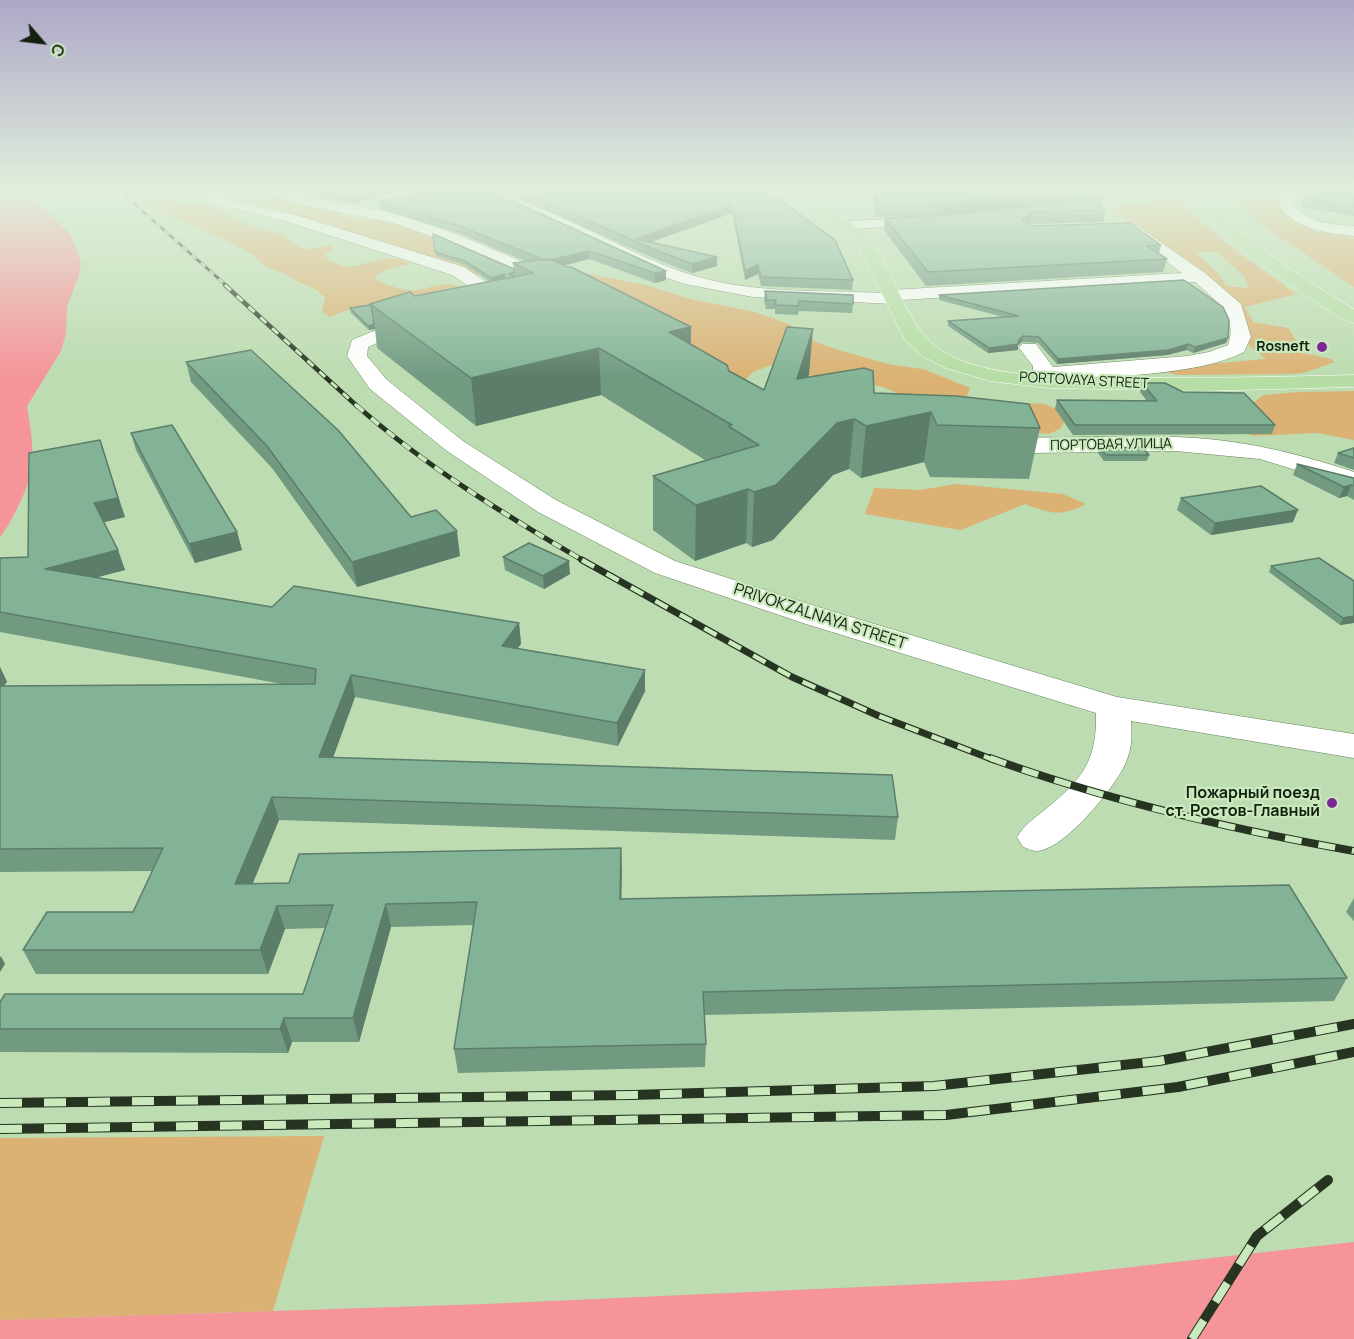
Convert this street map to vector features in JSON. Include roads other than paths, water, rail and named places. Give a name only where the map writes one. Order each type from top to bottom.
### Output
[{"type":"main road","name":"PORTOVAYA STREET","points":[[870,253],[912,336],[923,348],[936,356],[978,372],[1144,384],[1354,381]]},
{"type":"main road","points":[[1261,253],[1354,317]]},
{"type":"main road","points":[[1333,286],[1354,299]]},
{"type":"street","points":[[403,253],[458,271],[496,297],[519,295]]},
{"type":"street","points":[[488,253],[545,287]]},
{"type":"street","points":[[628,253],[691,280],[753,292],[892,297],[1199,277]]},
{"type":"street","points":[[1029,348],[1043,366],[1044,377],[1205,359],[1226,354],[1237,348],[1240,337],[1235,308],[1199,277],[1166,253]]},
{"type":"street","points":[[470,314],[497,303],[496,297]]},
{"type":"street","name":"PRIVOKZALNAYA STREET","points":[[436,323],[378,336],[359,344],[357,356],[378,384],[455,446],[547,506],[665,567],[817,617],[1113,707],[1250,731],[1354,746]]},
{"type":"street","name":"ПОРТОВАЯ УЛИЦА","points":[[966,440],[1030,446],[1174,444],[1260,452],[1300,462],[1354,480]]},
{"type":"street","points":[[1037,837],[1091,790],[1108,764],[1113,744],[1113,707]]},
{"type":"railway","points":[[190,253],[227,286]]},
{"type":"railway","points":[[225,285],[358,407]]},
{"type":"railway","points":[[356,405],[410,449],[466,489],[584,561]]},
{"type":"railway","points":[[582,560],[792,677],[879,716],[994,760]]},
{"type":"railway","points":[[990,758],[1124,801],[1215,823],[1354,851]]},
{"type":"railway","points":[[0,1103],[632,1095],[934,1086],[1159,1061],[1354,1024]]},
{"type":"railway","points":[[0,1129],[946,1115],[1178,1087],[1354,1052]]},
{"type":"railway","points":[[1192,1339],[1257,1236],[1328,1180]]},
{"type":"place","name":"Rosneft","points":[[1322,347]]},
{"type":"place","name":"Пожарный поезд ст. Ростов-Главный","points":[[1332,803]]}]
